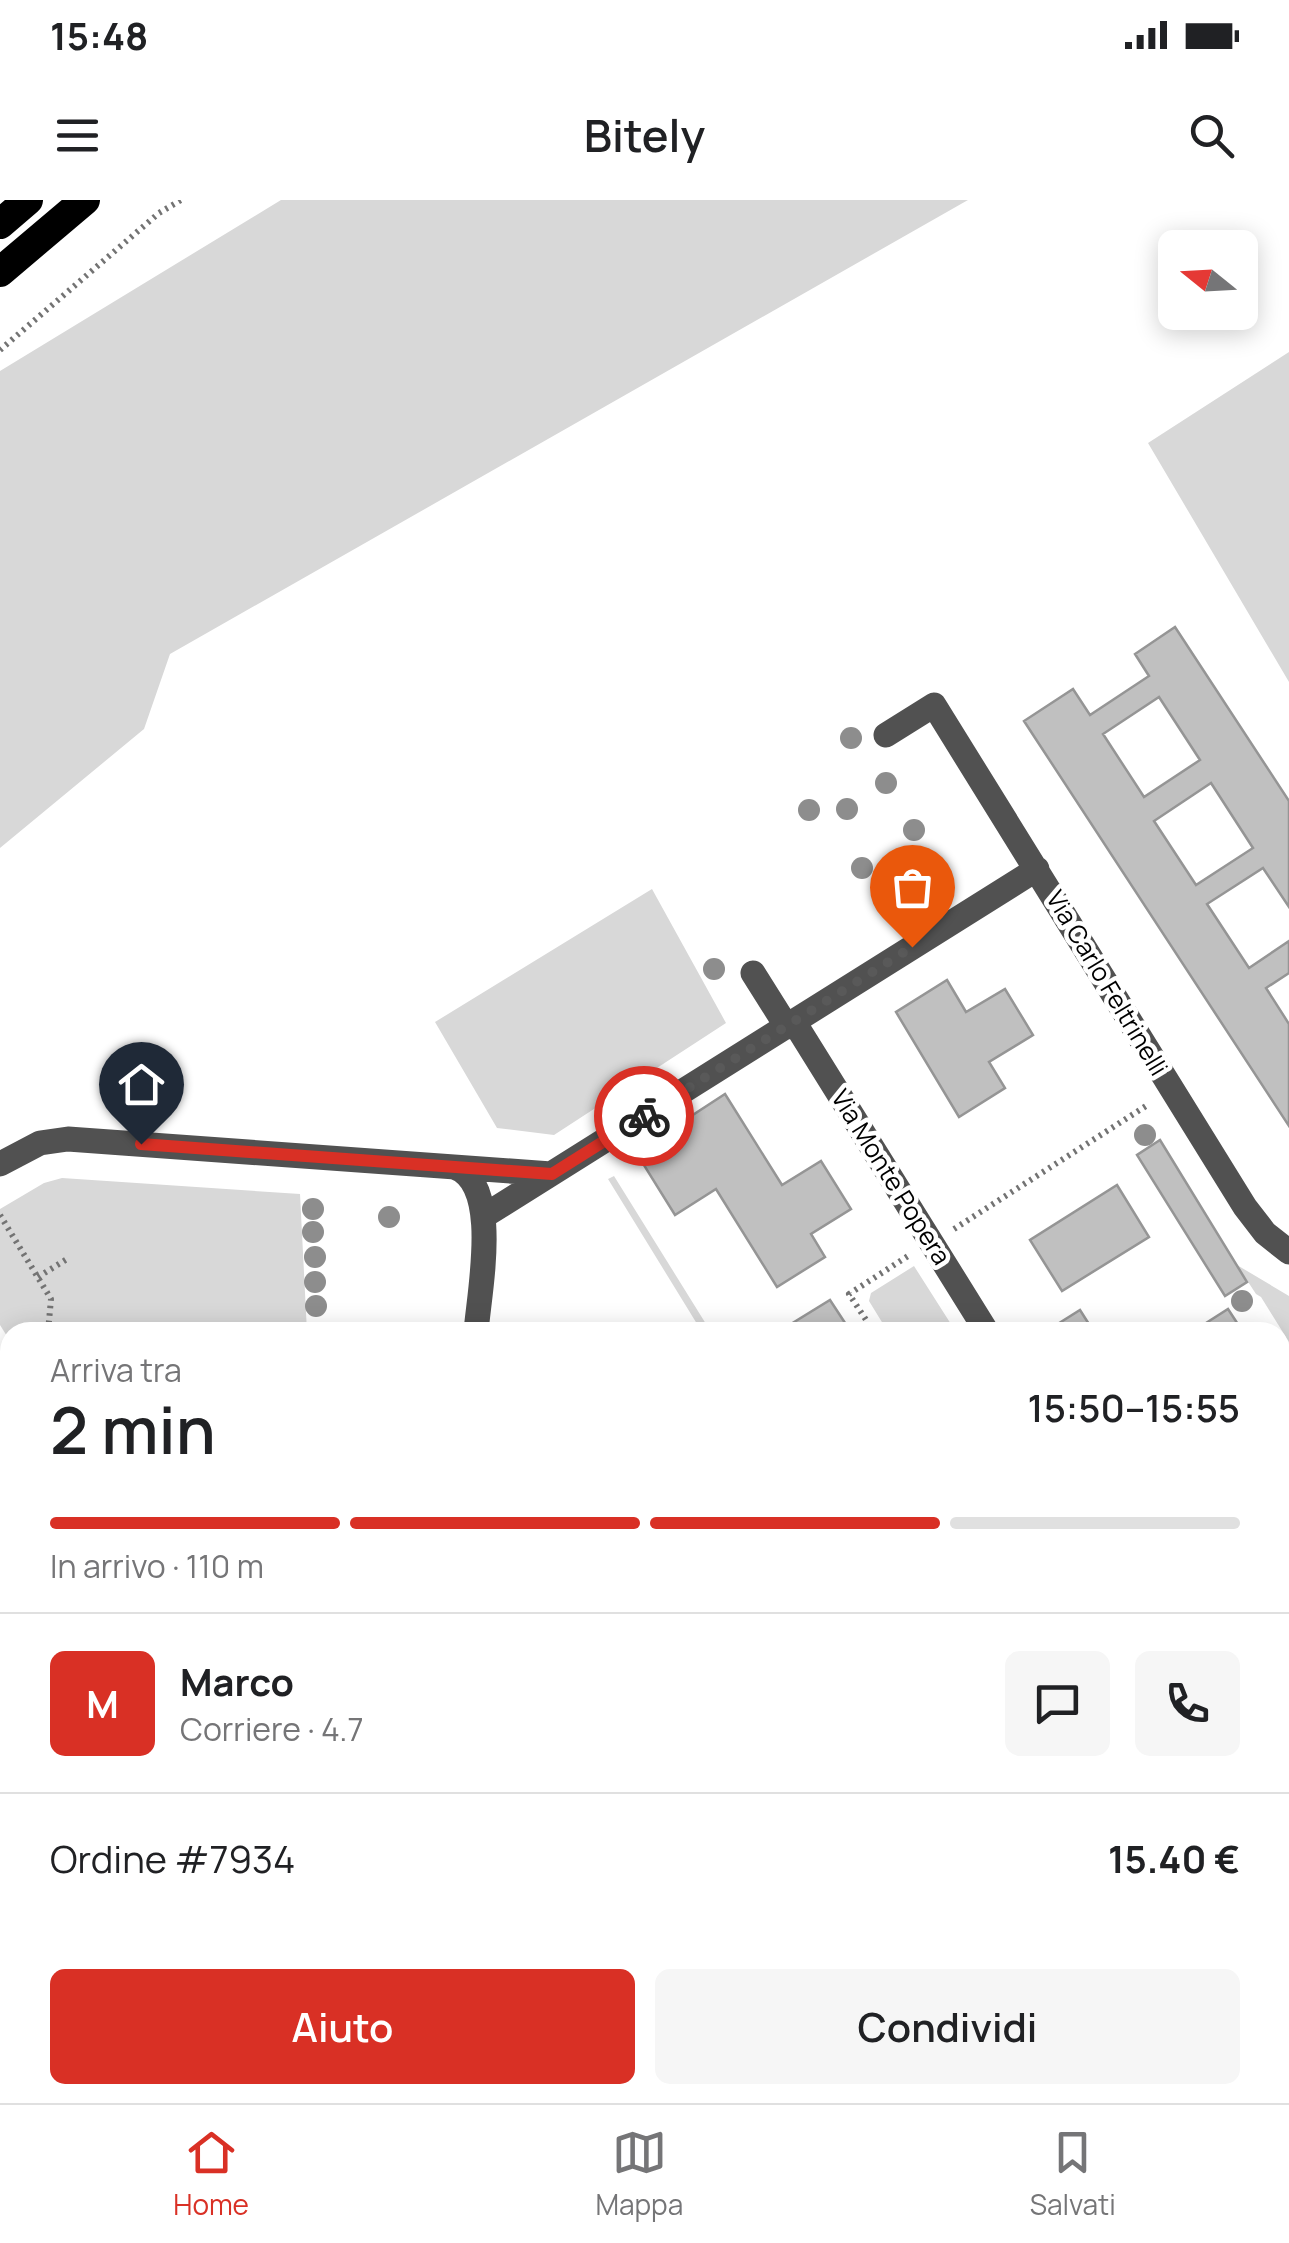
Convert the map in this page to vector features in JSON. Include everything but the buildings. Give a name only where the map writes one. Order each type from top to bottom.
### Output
[{"type":"highway","points":[[0,224],[28,200]]},
{"type":"highway","points":[[0,272],[85,200]]},
{"type":"street","name":"Via Carlo Feltrinelli","points":[[886,735],[934,705],[1244,1207],[1264,1233],[1289,1252]]},
{"type":"street","points":[[484,1216],[1037,869]]},
{"type":"street","name":"Via Monte Popera","points":[[753,973],[790,1024],[981,1322]]},
{"type":"street","points":[[0,1164],[40,1143],[68,1139],[552,1174]]},
{"type":"street","points":[[454,1167],[470,1176],[480,1195],[484,1216],[477,1322]]},
{"type":"path","points":[[0,350],[160,212],[180,200]]},
{"type":"path","points":[[953,1230],[1146,1106]]},
{"type":"path","points":[[0,1215],[51,1299],[49,1322]]},
{"type":"path","points":[[867,1322],[849,1294],[914,1252]]},
{"type":"path","points":[[38,1277],[67,1259]]},
{"type":"shaded area","points":[[281,200],[968,200],[170,654],[144,729],[0,848],[0,371]]},
{"type":"shaded area","points":[[1289,352],[1289,682],[1148,443]]},
{"type":"shaded area","points":[[652,889],[726,1023],[554,1135],[497,1128],[435,1022]]},
{"type":"shaded area","points":[[614,1176],[705,1322],[696,1322],[608,1179]]},
{"type":"shaded area","points":[[62,1178],[300,1194],[306,1322],[0,1322],[0,1209],[44,1183]]},
{"type":"shaded area","points":[[1237,1265],[1289,1296],[1289,1322],[1277,1322]]},
{"type":"shaded area","points":[[914,1266],[950,1322],[882,1322],[869,1301],[871,1293]]},
{"type":"way so far","points":[[644,1116],[912,947]]},
{"type":"route","points":[[141,1144],[552,1174],[644,1116]]}]
